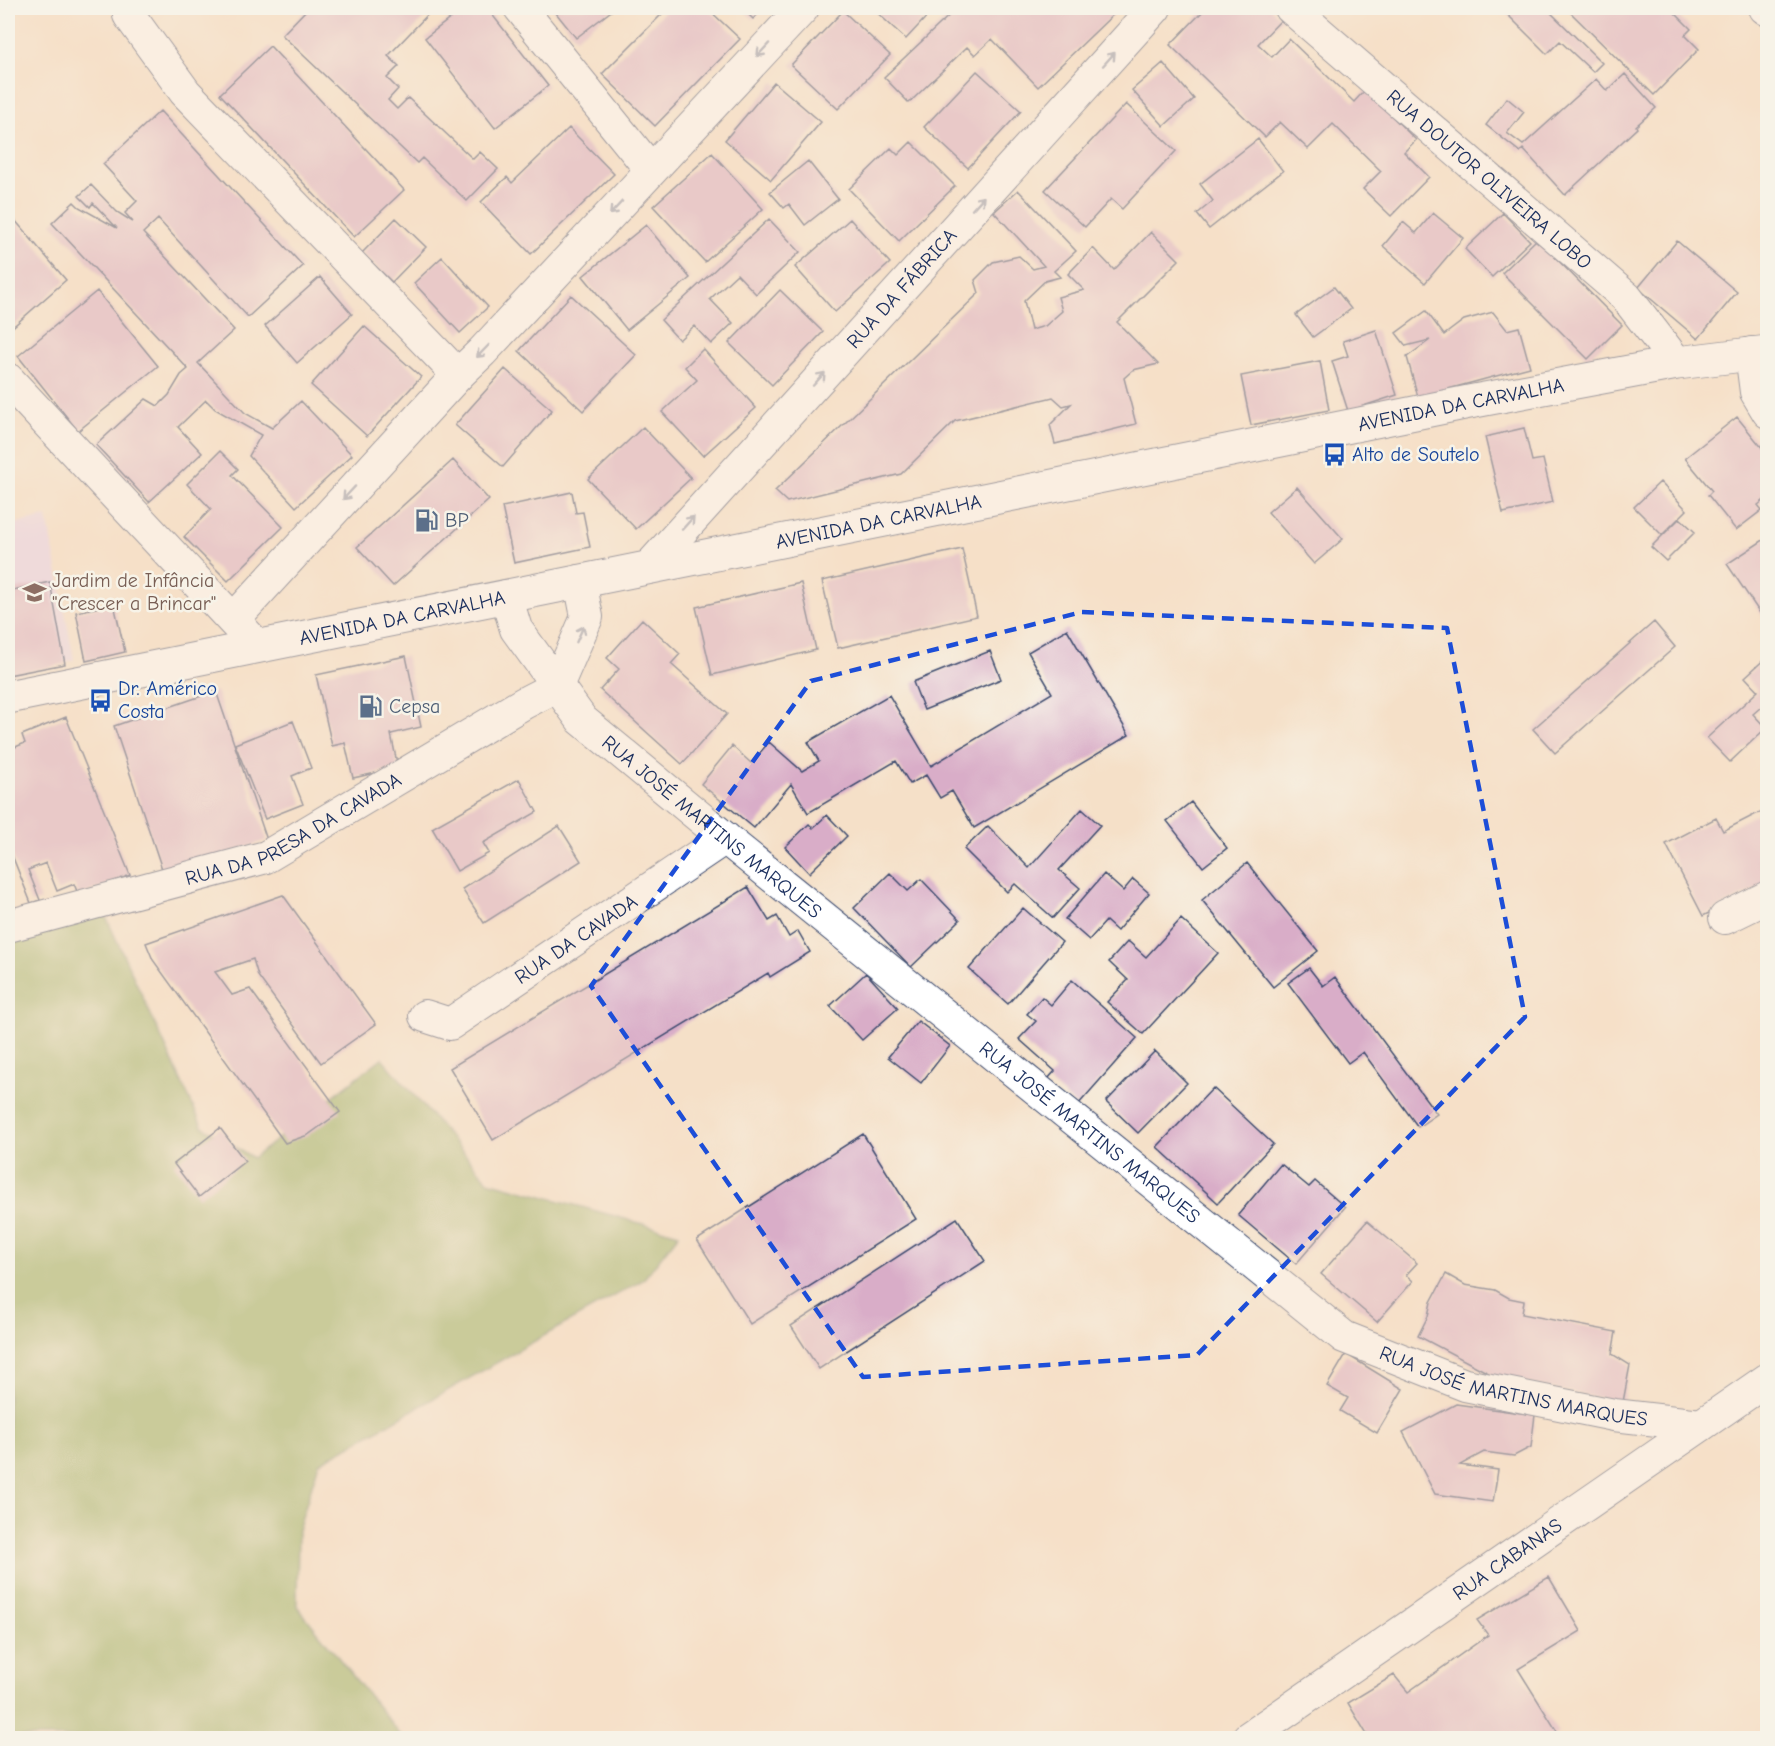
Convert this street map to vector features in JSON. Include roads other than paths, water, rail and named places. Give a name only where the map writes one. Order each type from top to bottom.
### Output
[{"type":"street","points":[[520,8],[651,170]]},
{"type":"street","points":[[233,620],[458,375],[803,8]]},
{"type":"street","name":"RUA DA FÁBRICA","points":[[649,567],[1155,8]]},
{"type":"street","name":"RUA DOUTOR OLIVEIRA LOBO","points":[[1291,8],[1626,297],[1677,363]]},
{"type":"street","points":[[129,15],[185,92],[458,375]]},
{"type":"street","points":[[1759,353],[1756,392],[1767,412]]},
{"type":"street","name":"AVENIDA DA CARVALHA","points":[[8,696],[1469,402],[1677,363],[1759,353]]},
{"type":"street","points":[[8,380],[257,646]]},
{"type":"street","points":[[506,596],[516,630],[557,686],[588,617],[580,581]]},
{"type":"street","name":"RUA JOSÉ MARTINS MARQUES","points":[[557,686],[582,720],[1344,1337],[1465,1385],[1614,1415],[1701,1425]]},
{"type":"street","name":"RUA DA PRESA DA CAVADA","points":[[8,926],[266,857],[524,703],[557,686]]},
{"type":"street","name":"RUA DA CAVADA","points":[[425,1016],[450,1024],[725,838]]},
{"type":"street","points":[[1725,918],[1767,897]]},
{"type":"street","name":"RUA CABANAS","points":[[1248,1738],[1767,1379]]},
{"type":"place","name":"Alto de Soutelo","points":[[1334,454]]},
{"type":"place","name":"BP","points":[[427,520]]},
{"type":"place","name":"Jardim de Infância \"Crescer a Brincar\"","points":[[34,592]]},
{"type":"place","name":"Dr. Américo Costa","points":[[100,700]]},
{"type":"place","name":"Cepsa","points":[[371,706]]}]
